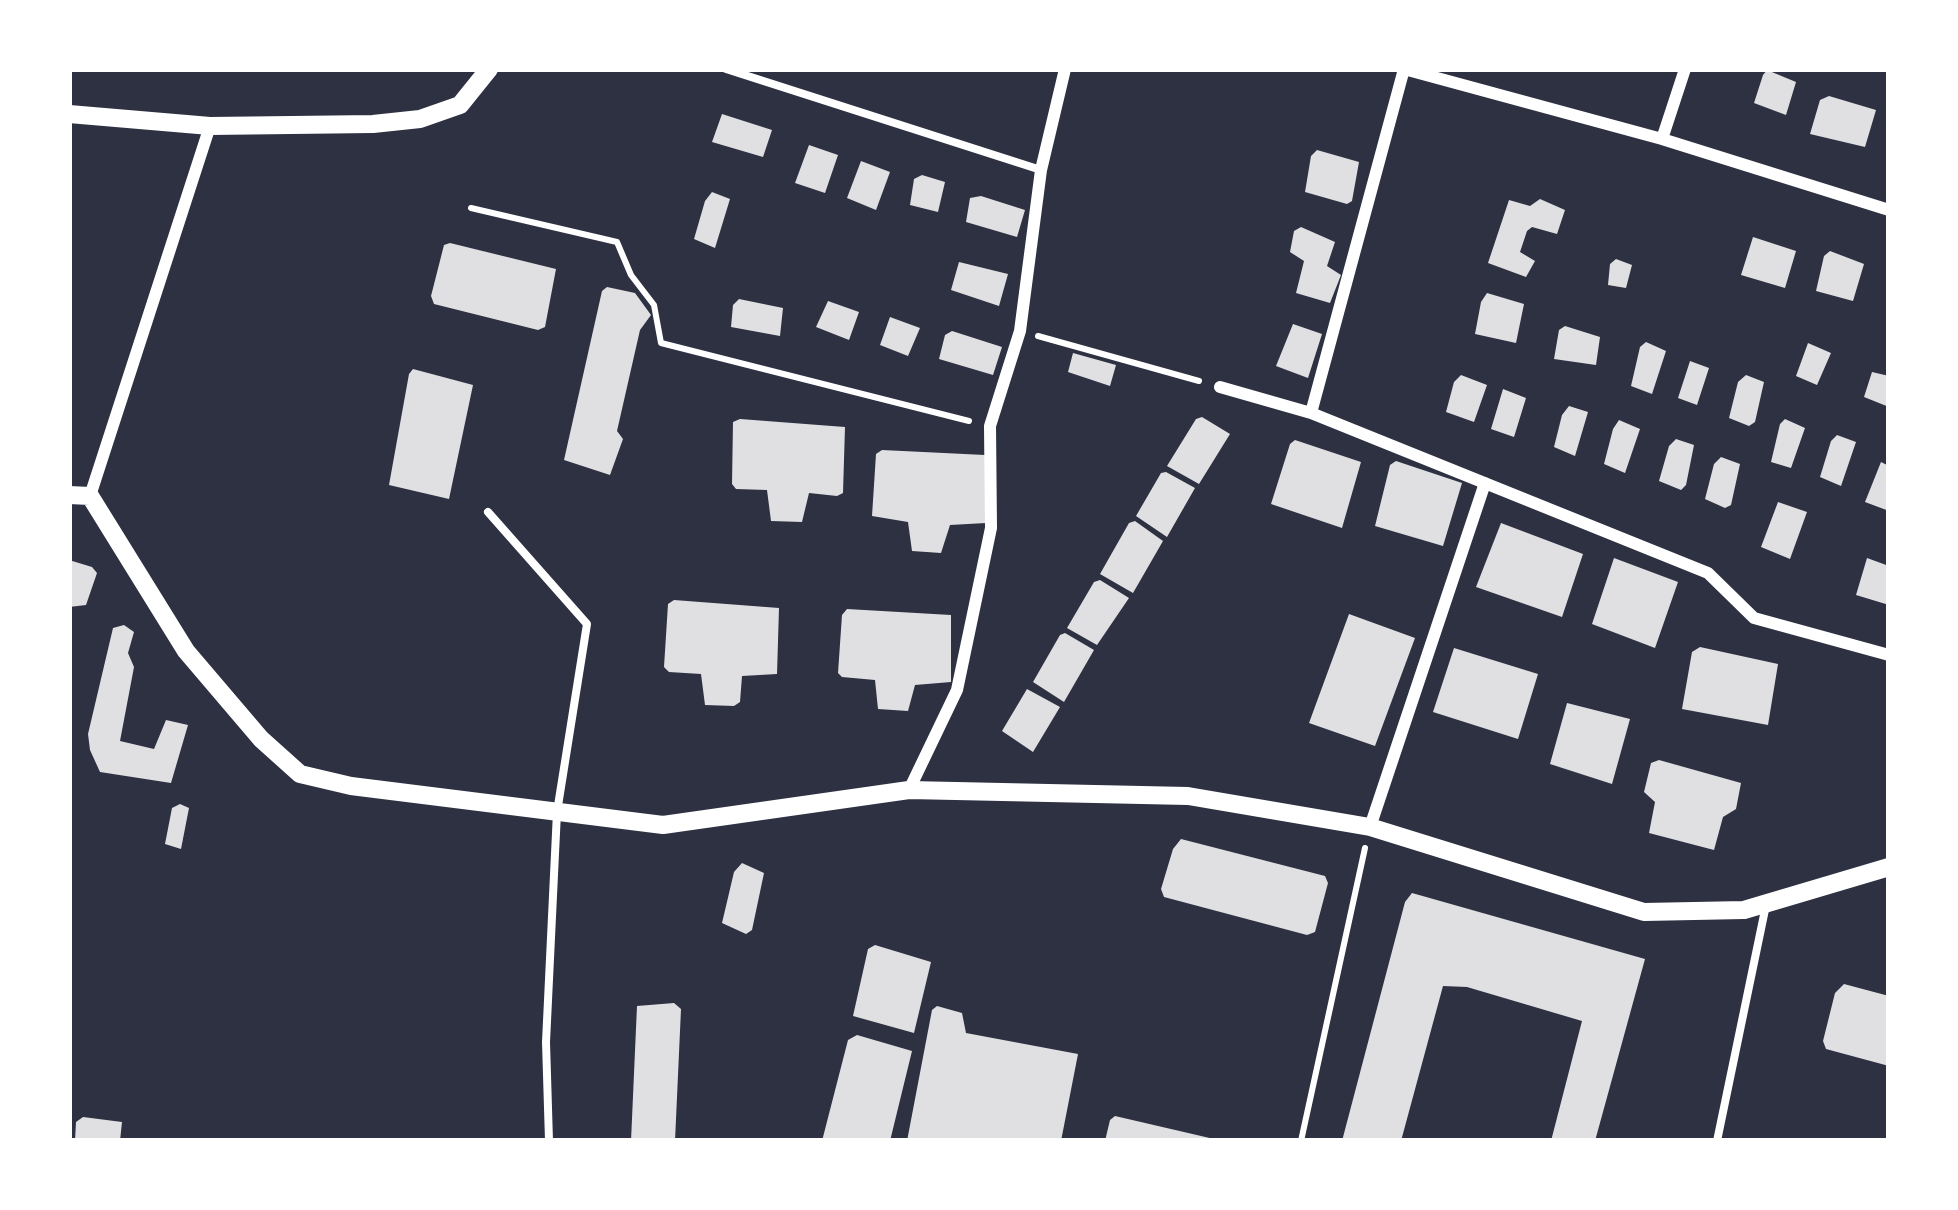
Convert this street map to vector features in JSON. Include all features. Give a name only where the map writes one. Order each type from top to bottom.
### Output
[{"type":"street","points":[[69,114],[210,126],[420,119],[460,105],[489,69]]},
{"type":"street","points":[[909,790],[957,690],[991,528],[990,427],[1020,331],[1041,170],[1065,69]]},
{"type":"street","points":[[1311,413],[1404,69],[1662,140],[1889,210]]},
{"type":"street","points":[[1662,140],[1685,69]]},
{"type":"street","points":[[210,126],[90,496],[186,651],[261,739],[300,774],[351,787],[662,825],[909,790],[1188,796],[1370,827],[1645,912],[1744,910],[1889,867]]},
{"type":"street","points":[[1220,387],[1311,413],[1708,573],[1754,618],[1889,656]]},
{"type":"street","points":[[1370,827],[1485,483]]},
{"type":"street","points":[[69,495],[90,496]]},
{"type":"lane","points":[[726,69],[1041,170]]},
{"type":"lane","points":[[488,512],[587,624],[557,812],[546,1042],[549,1141]]},
{"type":"lane","points":[[1717,1141],[1766,904]]},
{"type":"path","points":[[471,208],[617,242],[631,275],[654,305],[662,343],[990,427]]},
{"type":"path","points":[[1020,331],[1220,387]]},
{"type":"path","points":[[1301,1141],[1370,827]]},
{"type":"building","points":[[1767,70],[1796,82],[1786,115],[1754,103]]},
{"type":"building","points":[[1829,96],[1876,110],[1865,147],[1810,134],[1820,100]]},
{"type":"building","points":[[722,114],[772,130],[763,157],[712,142]]},
{"type":"building","points":[[809,145],[838,155],[825,193],[795,183]]},
{"type":"building","points":[[1317,150],[1359,162],[1352,201],[1347,204],[1305,192],[1311,156]]},
{"type":"building","points":[[861,161],[890,172],[876,210],[847,198]]},
{"type":"building","points":[[922,175],[945,182],[938,212],[910,205],[914,179]]},
{"type":"building","points":[[712,192],[730,199],[715,248],[694,239]]},
{"type":"building","points":[[981,196],[1025,210],[1017,237],[966,222],[970,198]]},
{"type":"building","points":[[1540,199],[1565,210],[1557,234],[1532,227],[1527,231],[1520,252],[1535,261],[1526,277],[1488,263],[1509,200],[1530,206]]},
{"type":"building","points":[[1301,227],[1335,242],[1327,266],[1341,275],[1330,303],[1296,293],[1304,261],[1290,252],[1294,231]]},
{"type":"building","points":[[1753,237],[1796,251],[1785,288],[1741,275]]},
{"type":"building","points":[[444,245],[556,269],[545,327],[538,330],[434,304],[431,296]]},
{"type":"building","points":[[1830,251],[1864,264],[1853,301],[1816,291],[1824,256]]},
{"type":"building","points":[[1616,259],[1632,265],[1626,288],[1608,285],[1610,264]]},
{"type":"building","points":[[959,262],[1008,274],[999,306],[951,290]]},
{"type":"building","points":[[607,287],[635,293],[651,315],[640,330],[617,431],[623,439],[610,475],[564,460],[602,291]]},
{"type":"building","points":[[1487,293],[1524,304],[1516,343],[1475,334]]},
{"type":"building","points":[[739,299],[783,308],[780,336],[731,327],[733,305]]},
{"type":"building","points":[[828,301],[859,312],[849,340],[816,327]]},
{"type":"building","points":[[890,317],[920,328],[908,356],[880,345]]},
{"type":"building","points":[[1293,324],[1322,334],[1308,378],[1276,366]]},
{"type":"building","points":[[1565,326],[1600,337],[1596,365],[1554,359],[1559,330]]},
{"type":"building","points":[[952,331],[1002,347],[993,375],[939,359],[945,335]]},
{"type":"building","points":[[1646,342],[1666,351],[1652,394],[1631,386],[1640,347]]},
{"type":"building","points":[[1808,343],[1831,353],[1817,385],[1796,376]]},
{"type":"building","points":[[1073,353],[1116,365],[1110,386],[1068,372]]},
{"type":"building","points":[[1690,361],[1709,368],[1697,405],[1678,398]]},
{"type":"building","points":[[413,369],[473,385],[449,499],[389,485]]},
{"type":"building","points":[[1872,372],[1889,376],[1889,407],[1864,397]]},
{"type":"building","points":[[1461,375],[1487,385],[1474,422],[1446,412],[1454,382]]},
{"type":"building","points":[[1746,375],[1764,382],[1755,422],[1749,426],[1729,418],[1738,382]]},
{"type":"building","points":[[1503,389],[1526,398],[1514,437],[1491,429]]},
{"type":"building","points":[[1569,406],[1588,412],[1575,456],[1554,447]]},
{"type":"building","points":[[1202,417],[1230,434],[1199,484],[1167,466],[1196,419]]},
{"type":"building","points":[[1785,419],[1805,428],[1791,468],[1771,462]]},
{"type":"building","points":[[1619,420],[1640,429],[1625,473],[1604,464]]},
{"type":"building","points":[[733,422],[845,427],[843,493],[809,493],[802,522],[771,521],[767,490],[736,489],[732,484]]},
{"type":"building","points":[[1837,435],[1856,442],[1841,486],[1820,477]]},
{"type":"building","points":[[1676,439],[1694,445],[1681,490],[1659,481],[1669,446]]},
{"type":"building","points":[[1295,440],[1361,462],[1342,528],[1271,504]]},
{"type":"building","points":[[882,450],[985,455],[986,523],[950,525],[941,553],[912,551],[908,522],[872,516],[876,454]]},
{"type":"building","points":[[1721,457],[1740,464],[1731,505],[1725,508],[1705,499],[1714,464]]},
{"type":"building","points":[[1396,461],[1462,483],[1443,546],[1375,526],[1390,465]]},
{"type":"building","points":[[1881,462],[1889,466],[1889,511],[1865,502]]},
{"type":"building","points":[[1166,472],[1195,488],[1167,537],[1136,516]]},
{"type":"building","points":[[1778,502],[1807,512],[1790,559],[1761,547]]},
{"type":"building","points":[[1135,521],[1163,541],[1133,593],[1100,574],[1129,523]]},
{"type":"building","points":[[1501,523],[1583,554],[1562,617],[1476,587]]},
{"type":"building","points":[[1614,558],[1678,582],[1655,648],[1592,624]]},
{"type":"building","points":[[1867,558],[1889,566],[1889,605],[1856,595]]},
{"type":"building","points":[[69,560],[97,573],[86,605],[69,607]]},
{"type":"building","points":[[1100,580],[1129,598],[1097,645],[1067,628],[1094,582]]},
{"type":"building","points":[[674,600],[779,608],[777,674],[742,676],[740,702],[734,706],[705,705],[701,674],[669,672],[664,667],[668,604]]},
{"type":"building","points":[[847,609],[951,615],[951,682],[915,685],[908,711],[878,709],[875,680],[838,673],[842,615]]},
{"type":"building","points":[[1349,614],[1415,638],[1375,746],[1309,723]]},
{"type":"building","points":[[124,625],[134,632],[128,653],[134,667],[120,741],[154,749],[166,720],[188,725],[171,783],[100,772],[90,750],[88,734],[113,628]]},
{"type":"building","points":[[1065,633],[1094,650],[1064,702],[1033,682]]},
{"type":"building","points":[[1700,647],[1778,664],[1768,725],[1682,709],[1692,652]]},
{"type":"building","points":[[1454,648],[1538,674],[1518,739],[1433,712]]},
{"type":"building","points":[[1027,689],[1060,707],[1033,752],[1002,731]]},
{"type":"building","points":[[1567,703],[1630,719],[1612,784],[1550,764]]},
{"type":"building","points":[[1659,760],[1741,783],[1736,809],[1723,817],[1714,850],[1649,833],[1655,802],[1644,792],[1651,763]]},
{"type":"building","points":[[180,804],[189,808],[181,849],[165,844],[172,808]]},
{"type":"building","points":[[1181,839],[1325,876],[1328,883],[1315,932],[1307,935],[1164,897],[1161,889],[1173,849]]},
{"type":"building","points":[[742,863],[764,873],[752,930],[746,934],[722,923],[734,872]]},
{"type":"building","points":[[1412,893],[1645,959],[1595,1141],[1551,1141],[1582,1021],[1467,987],[1443,986],[1401,1141],[1342,1141],[1405,902]]},
{"type":"building","points":[[875,945],[931,962],[914,1033],[853,1016],[868,949]]},
{"type":"building","points":[[1844,984],[1889,996],[1889,1066],[1826,1049],[1823,1041],[1835,993]]},
{"type":"building","points":[[674,1003],[681,1009],[675,1141],[631,1141],[637,1006]]},
{"type":"building","points":[[937,1006],[962,1013],[966,1033],[1078,1054],[1061,1141],[907,1141],[932,1010]]},
{"type":"building","points":[[857,1035],[912,1051],[890,1141],[822,1141],[848,1040]]},
{"type":"building","points":[[1115,1116],[1214,1139],[1214,1141],[1105,1141]]},
{"type":"building","points":[[83,1117],[122,1122],[120,1141],[75,1141],[76,1122]]}]
